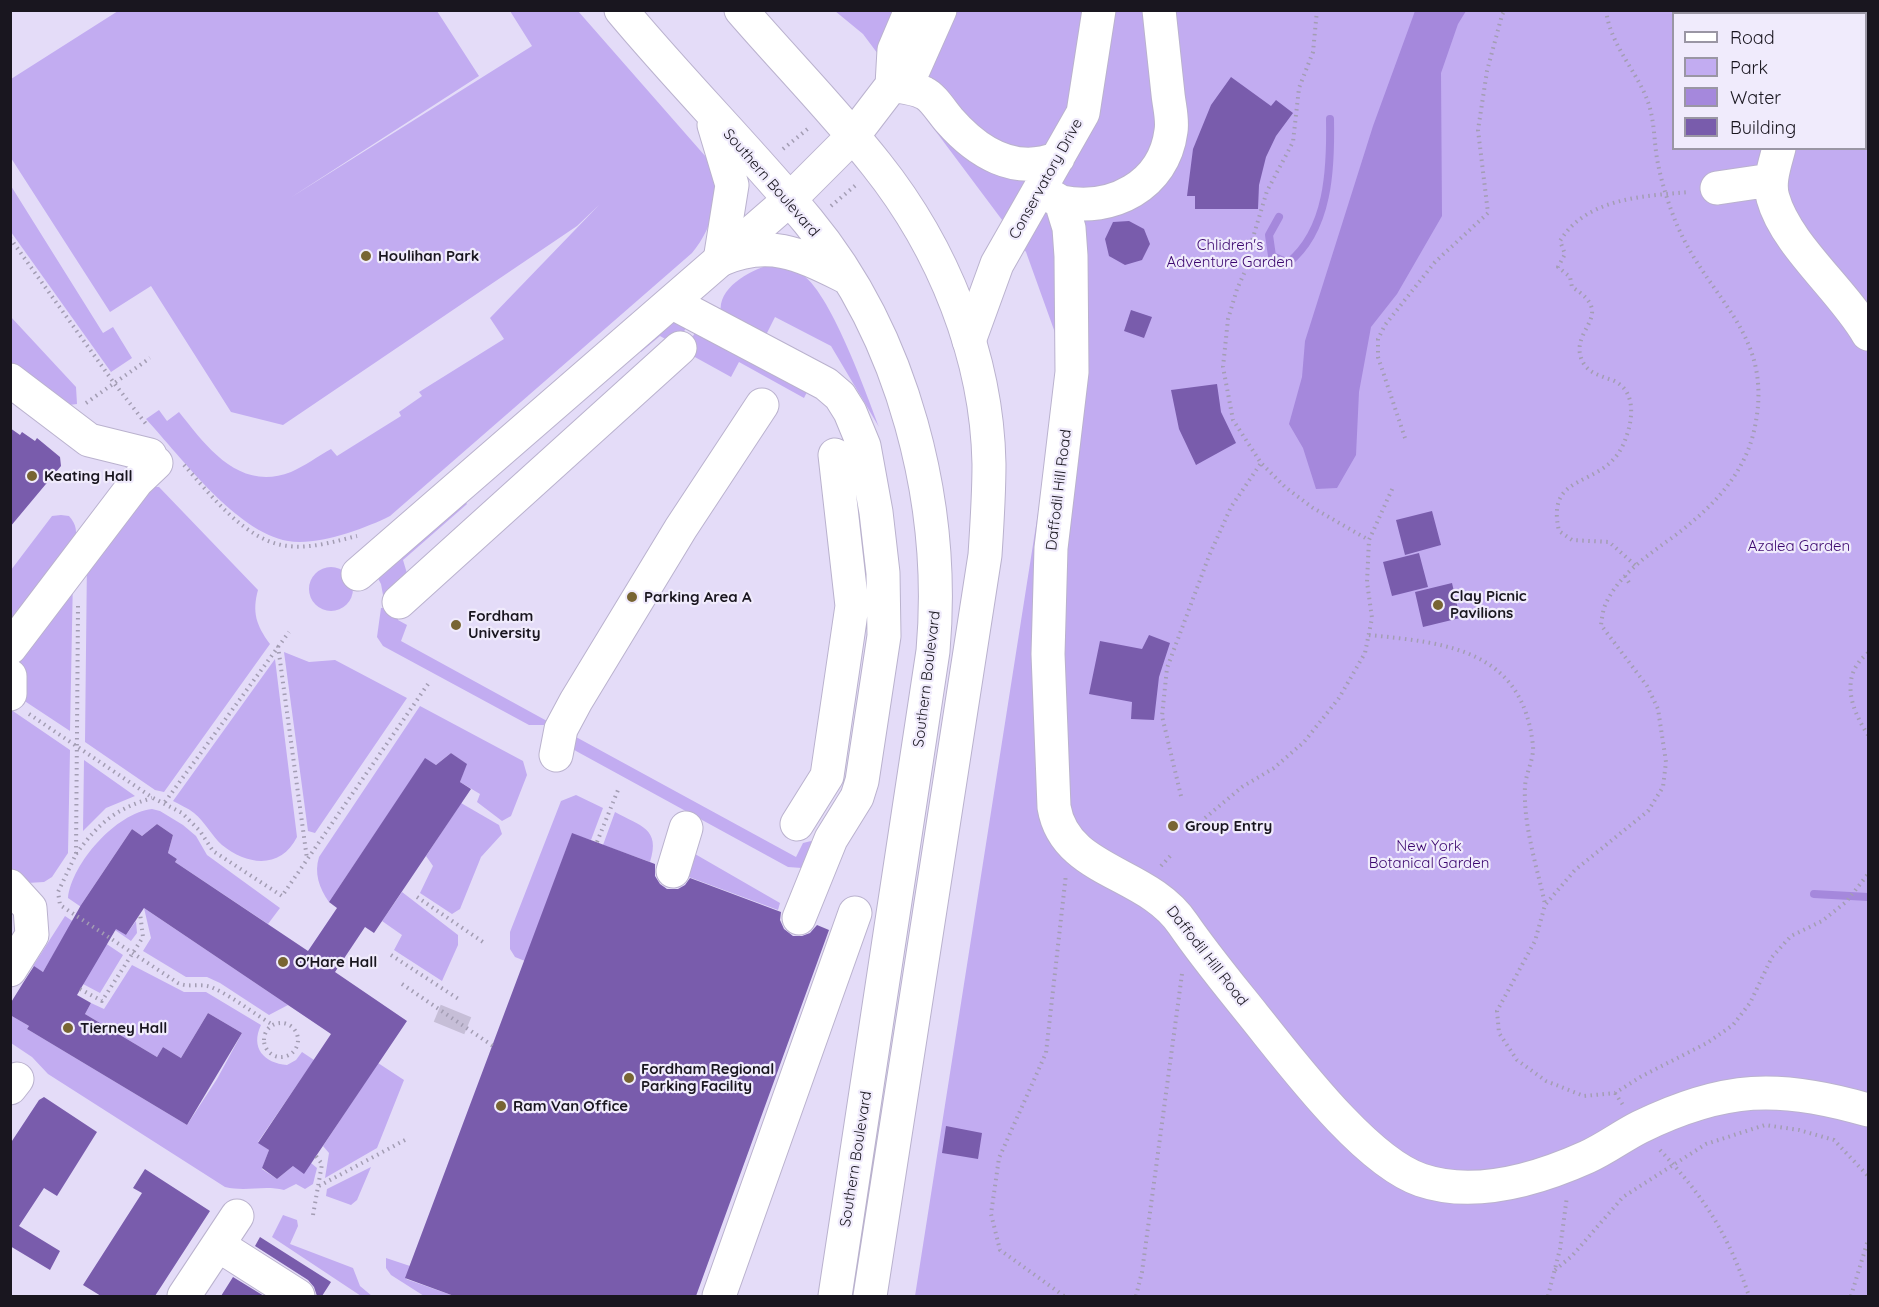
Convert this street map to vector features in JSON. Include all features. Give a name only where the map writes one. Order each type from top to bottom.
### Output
[{"type":"main road","name":"Southern Boulevard","points":[[621,10],[809,222],[846,277],[892,368],[916,442],[932,518],[936,617],[929,689],[835,1296]]},
{"type":"main road","points":[[741,10],[853,136],[895,190],[928,243],[944,274],[969,340],[983,408],[989,463],[985,555],[870,1296]]},
{"type":"main road","points":[[892,85],[894,50],[911,10]]},
{"type":"main road","points":[[358,574],[789,200],[853,136],[892,85],[912,72],[940,10]]},
{"type":"main road","name":"Conservatory Drive","points":[[969,340],[997,264],[1051,196],[1058,158],[1083,113],[1100,10]]},
{"type":"main road","points":[[1051,196],[1081,206],[1110,202],[1127,195],[1144,182],[1160,163],[1172,129],[1159,10]]},
{"type":"main road","points":[[892,85],[926,93],[967,140],[992,155],[1023,165],[1042,165],[1058,158]]},
{"type":"main road","points":[[711,114],[732,185],[720,260]]},
{"type":"main road","points":[[1778,150],[1771,180],[1772,198],[1786,228],[1857,314],[1869,334]]},
{"type":"main road","points":[[1704,190],[1771,180]]},
{"type":"main road","name":"Daffodil Hill Road","points":[[1051,196],[1069,228],[1072,372],[1051,548],[1048,654],[1054,807],[1060,831],[1074,848],[1159,898],[1175,911],[1196,943],[1325,1102],[1385,1161],[1421,1180],[1462,1188],[1524,1180],[1588,1157],[1640,1128],[1704,1100],[1763,1091],[1830,1099],[1869,1110]]},
{"type":"main road","points":[[720,260],[750,250],[780,250],[801,256],[846,277]]},
{"type":"main road","points":[[673,303],[826,384],[840,396],[850,412],[864,446],[876,512],[883,573],[884,636],[857,797],[831,839],[799,918]]},
{"type":"main road","points":[[399,602],[680,348]]},
{"type":"main road","points":[[10,380],[89,440],[160,453],[10,648]]},
{"type":"main road","points":[[556,755],[561,729],[576,701],[681,528],[762,405]]},
{"type":"main road","points":[[797,824],[827,776],[852,606],[835,455]]},
{"type":"main road","points":[[10,676],[15,701]]},
{"type":"main road","points":[[673,871],[686,828]]},
{"type":"main road","points":[[10,885],[30,908],[32,935],[10,970]]},
{"type":"main road","points":[[719,1296],[855,913]]},
{"type":"main road","points":[[184,1296],[237,1216]]},
{"type":"main road","points":[[218,1245],[298,1296]]},
{"type":"path","points":[[1317,10],[1313,52],[1299,88],[1293,141],[1267,191],[1251,244],[1247,267],[1237,289],[1228,319],[1223,367],[1233,420],[1261,463],[1313,508],[1369,540]]},
{"type":"path","points":[[1405,438],[1378,357],[1378,339],[1385,325],[1435,261],[1488,213],[1478,130],[1487,71],[1505,10]]},
{"type":"path","points":[[1606,10],[1621,51],[1649,105],[1658,164],[1677,226],[1752,350],[1758,384],[1758,417],[1738,472],[1721,495],[1678,533],[1635,565],[1624,576],[1605,604],[1601,625],[1647,686],[1659,709],[1666,762],[1663,787],[1648,811],[1575,870],[1545,905],[1535,941],[1497,1011],[1499,1033],[1517,1060],[1546,1081],[1584,1096],[1615,1093],[1642,1076],[1707,1043],[1733,1025],[1750,1003],[1772,957],[1791,936],[1822,921],[1846,902],[1869,874]]},
{"type":"path","points":[[780,151],[812,125]]},
{"type":"path","points":[[831,206],[866,177]]},
{"type":"path","points":[[1635,565],[1609,542],[1572,540],[1559,531],[1555,515],[1556,502],[1566,488],[1600,472],[1622,448],[1632,421],[1632,403],[1623,388],[1611,379],[1598,376],[1588,369],[1581,358],[1580,345],[1592,321],[1592,307],[1586,296],[1572,287],[1570,277],[1558,267],[1564,254],[1560,242],[1576,220],[1606,205],[1704,190]]},
{"type":"path","points":[[10,238],[114,383],[160,453],[228,513],[253,533],[287,546],[317,545],[361,535]]},
{"type":"path","points":[[1181,795],[1162,716],[1167,668],[1209,556],[1232,507],[1261,463]]},
{"type":"path","points":[[1205,818],[1242,787],[1274,768],[1304,742],[1339,699],[1365,653],[1372,618],[1367,582],[1369,540],[1394,485]]},
{"type":"path","points":[[1624,576],[1631,586]]},
{"type":"path","points":[[76,854],[78,604]]},
{"type":"path","points":[[165,802],[289,632]]},
{"type":"path","points":[[1369,634],[1441,644],[1475,655],[1499,672],[1521,698],[1533,748],[1525,786],[1528,821],[1545,905]]},
{"type":"path","points":[[278,646],[307,860]]},
{"type":"path","points":[[1869,652],[1858,661],[1850,687],[1854,714],[1869,735]]},
{"type":"path","points":[[15,701],[153,798],[165,802],[196,826],[213,851],[282,896],[428,684]]},
{"type":"path","points":[[597,842],[618,790]]},
{"type":"path","points":[[153,798],[113,813],[91,834],[76,854],[58,892],[60,906],[131,954],[186,986],[197,984],[211,987],[273,1025],[285,1023],[297,1033],[297,1049],[288,1056],[272,1055],[265,1046],[265,1034],[273,1025]]},
{"type":"path","points":[[1064,1296],[1000,1250],[991,1214],[999,1158],[1046,1053],[1065,880],[1074,848]]},
{"type":"path","points":[[417,897],[483,942]]},
{"type":"path","points":[[80,989],[102,1001],[143,937],[140,913]]},
{"type":"path","points":[[1136,1296],[1142,1272],[1184,964],[1186,954],[1196,943]]},
{"type":"path","points":[[392,955],[460,1000]]},
{"type":"path","points":[[402,984],[493,1046]]},
{"type":"path","points":[[1555,1270],[1572,1256],[1623,1197],[1675,1166],[1706,1144],[1765,1125],[1799,1130],[1834,1140],[1869,1176]]},
{"type":"path","points":[[1640,1128],[1714,1214],[1738,1263],[1749,1296]]},
{"type":"path","points":[[319,1186],[405,1140]]},
{"type":"path","points":[[313,1215],[322,1164],[316,1156]]},
{"type":"path","points":[[1548,1296],[1555,1270],[1571,1163]]},
{"type":"path","points":[[1851,1296],[1869,1240]]},
{"type":"green space","points":[[118,11],[437,11],[479,76],[290,198],[532,46],[510,11],[578,11],[706,157],[715,181],[716,194],[711,219],[700,243],[692,253],[390,516],[327,539],[300,542],[268,535],[229,508],[211,491],[146,419],[159,410],[167,421],[179,412],[201,439],[226,463],[255,476],[272,477],[291,472],[331,449],[337,456],[401,416],[399,412],[422,396],[419,392],[504,339],[490,318],[599,205],[577,226],[283,425],[231,412],[151,286],[110,312],[11,158],[11,79]]},
{"type":"green space","name":"New York Botanical Garden","points":[[835,11],[1868,11],[1868,1296],[915,1296],[1059,379],[1058,341],[1026,252],[863,34]]},
{"type":"green space","points":[[11,186],[103,333],[113,327],[132,358],[111,372],[11,232]]},
{"type":"green space","points":[[769,265],[800,273],[823,299],[846,344],[879,427],[831,346],[775,317],[765,337],[721,313],[721,304],[729,288],[744,276]]},
{"type":"green space","points":[[10,316],[76,387],[77,404],[64,403],[11,363]]},
{"type":"green space","points":[[673,321],[686,328],[676,345],[660,336],[641,352],[635,344]]},
{"type":"green space","points":[[696,331],[807,392],[804,398],[739,362],[731,377],[684,351]]},
{"type":"green space","points":[[143,486],[159,487],[258,590],[255,605],[256,618],[270,644],[164,792],[155,790],[85,742],[87,558]]},
{"type":"green space","points":[[461,496],[467,504],[403,560],[409,580],[399,594],[383,595],[381,584],[375,573]]},
{"type":"green space","points":[[52,516],[69,516],[74,522],[75,543],[11,629],[11,570]]},
{"type":"green space","points":[[331,567],[347,573],[353,589],[347,605],[331,611],[315,605],[309,589],[315,573]]},
{"type":"green space","points":[[73,576],[70,731],[17,696],[21,646]]},
{"type":"green space","points":[[381,608],[398,609],[398,620],[407,625],[401,641],[547,721],[544,725],[529,725],[383,646],[377,637]]},
{"type":"green space","points":[[284,652],[309,662],[335,660],[407,698],[315,833],[308,831]]},
{"type":"green space","points":[[275,659],[297,837],[282,855],[263,861],[242,857],[232,852],[222,845],[194,813],[173,801]]},
{"type":"green space","points":[[420,706],[523,761],[527,775],[511,816],[502,821],[477,802],[480,794],[460,782],[466,764],[451,753],[436,765],[425,759],[329,902],[318,880],[319,857]]},
{"type":"green space","points":[[10,709],[70,750],[68,853],[52,877],[44,882],[27,883],[11,868]]},
{"type":"green space","points":[[576,737],[796,857],[803,843],[811,841],[813,844],[802,868],[788,867],[576,751],[572,748]]},
{"type":"green space","points":[[84,760],[135,796],[106,808],[83,831]]},
{"type":"green space","points":[[576,795],[603,808],[591,840],[572,834],[525,961],[515,957],[510,949],[510,932],[561,801]]},
{"type":"green space","points":[[461,803],[499,825],[502,834],[481,857],[460,909],[452,914],[420,893],[433,866],[426,856]]},
{"type":"green space","points":[[152,809],[160,811],[183,825],[196,836],[207,855],[280,908],[268,924],[175,862],[177,859],[168,853],[173,835],[157,824],[142,836],[132,829],[81,905],[126,935],[136,921],[137,933],[131,941],[68,898],[71,884],[78,870],[98,842],[124,820]]},
{"type":"green space","points":[[615,812],[640,825],[650,835],[653,851],[650,862],[603,845]]},
{"type":"green space","points":[[695,854],[780,903],[778,910],[686,876]]},
{"type":"green space","points":[[402,892],[458,935],[458,945],[442,981],[394,950],[402,935],[382,921]]},
{"type":"green space","points":[[144,908],[288,1005],[269,1015],[220,983],[207,977],[186,977],[143,951],[151,938]]},
{"type":"green space","points":[[65,916],[123,955],[100,993],[83,984],[69,928],[43,972],[33,966]]},
{"type":"green space","points":[[132,965],[184,992],[206,992],[261,1025],[257,1041],[261,1053],[266,1058],[287,1065],[296,1060],[302,1052],[314,1060],[258,1142],[269,1150],[262,1169],[277,1179],[293,1166],[311,1163],[317,1168],[313,1184],[305,1189],[296,1184],[284,1190],[225,1187],[48,1074],[32,1057],[11,1043],[10,1015],[29,1026],[27,1029],[187,1125],[217,1079],[242,1033],[208,1013],[181,1058],[163,1047],[157,1057],[85,1014],[91,1003],[104,1009]]},
{"type":"green space","points":[[378,1063],[404,1080],[377,1148],[325,1178],[329,1153],[323,1146]]},
{"type":"green space","points":[[371,1167],[357,1200],[351,1205],[326,1196],[327,1189]]},
{"type":"green space","points":[[283,1215],[297,1220],[298,1226],[290,1244],[353,1268],[360,1286],[372,1296],[361,1296],[272,1237]]},
{"type":"green space","points":[[386,1258],[410,1266],[406,1279],[454,1296],[424,1296],[391,1275],[386,1268]]},
{"type":"water","points":[[1415,11],[1466,11],[1458,24],[1441,73],[1442,216],[1397,294],[1371,327],[1359,392],[1356,455],[1337,488],[1316,489],[1303,448],[1289,424],[1302,377],[1305,341],[1373,126]]},
{"type":"building","points":[[1231,77],[1271,106],[1276,100],[1293,113],[1276,136],[1266,157],[1259,185],[1258,209],[1195,209],[1195,196],[1187,196],[1193,149],[1211,105]]},
{"type":"building","points":[[1129,221],[1144,229],[1150,244],[1142,260],[1125,265],[1109,256],[1105,239],[1113,222]]},
{"type":"building","points":[[1131,310],[1152,317],[1144,338],[1124,331]]},
{"type":"building","points":[[1217,384],[1221,412],[1236,443],[1196,465],[1179,429],[1171,390]]},
{"type":"building","name":"Keating Hall","points":[[10,428],[20,435],[22,432],[35,441],[37,438],[60,457],[61,466],[10,527]]},
{"type":"building","name":"Clay Picnic Pavilions","points":[[1432,511],[1441,545],[1405,555],[1396,520]]},
{"type":"building","name":"Clay Picnic Pavilions","points":[[1419,553],[1428,587],[1392,596],[1383,562]]},
{"type":"building","name":"Clay Picnic Pavilions","points":[[1452,583],[1460,618],[1423,627],[1415,592]]},
{"type":"building","points":[[1149,635],[1170,643],[1159,677],[1154,720],[1131,719],[1132,702],[1089,694],[1100,641],[1142,649]]},
{"type":"building","name":"O'Hare Hall","points":[[451,753],[467,764],[460,782],[471,789],[374,933],[365,927],[335,972],[407,1021],[304,1174],[293,1166],[277,1179],[262,1168],[269,1150],[258,1143],[331,1034],[144,908],[126,935],[116,929],[77,995],[91,1003],[85,1014],[157,1057],[163,1047],[181,1058],[208,1013],[242,1033],[187,1125],[27,1029],[29,1026],[10,1015],[10,1004],[34,966],[43,972],[81,905],[132,829],[142,836],[157,824],[173,835],[168,853],[177,859],[175,862],[308,951],[337,908],[329,902],[425,758],[436,765]]},
{"type":"building","name":"Fordham Regional Parking Facility","points":[[572,833],[655,864],[655,876],[667,889],[678,889],[690,878],[781,912],[780,920],[784,929],[793,936],[810,933],[817,925],[829,930],[696,1296],[454,1296],[405,1278]]},
{"type":"building","points":[[44,1097],[97,1132],[57,1196],[44,1188],[19,1226],[60,1251],[50,1270],[10,1246],[10,1144],[39,1100]]},
{"type":"building","points":[[946,1126],[982,1133],[978,1159],[942,1153]]},
{"type":"building","points":[[145,1169],[210,1211],[155,1296],[101,1296],[83,1285],[142,1193],[133,1188]]},
{"type":"building","points":[[260,1237],[331,1282],[322,1296],[317,1296],[308,1280],[255,1246]]},
{"type":"building","points":[[233,1277],[264,1296],[221,1296]]},
{"type":"waterway","points":[[1279,217],[1269,235],[1272,256],[1288,263],[1302,249],[1320,216],[1330,158],[1330,119]]},
{"type":"waterway","points":[[1814,894],[1868,897]]},
{"type":"tunnel","points":[[449,1028],[456,1011]]},
{"type":"place","name":"Houlihan Park","points":[[366,256]]},
{"type":"place","name":"Keating Hall","points":[[32,476]]},
{"type":"place","name":"Parking Area A","points":[[632,597]]},
{"type":"place","name":"Clay Picnic Pavilions","points":[[1438,605]]},
{"type":"place","name":"Fordham University","points":[[456,625]]},
{"type":"place","name":"Group Entry","points":[[1173,826]]},
{"type":"place","name":"O'Hare Hall","points":[[283,962]]},
{"type":"place","name":"Tierney Hall","points":[[68,1028]]},
{"type":"place","name":"Fordham Regional Parking Facility","points":[[629,1078]]},
{"type":"place","name":"Ram Van Office","points":[[501,1106]]},
{"type":"park label","name":"Chlidren's Adventure Garden","points":[[1230,254]]},
{"type":"park label","name":"Azalea Garden","points":[[1799,546]]}]
